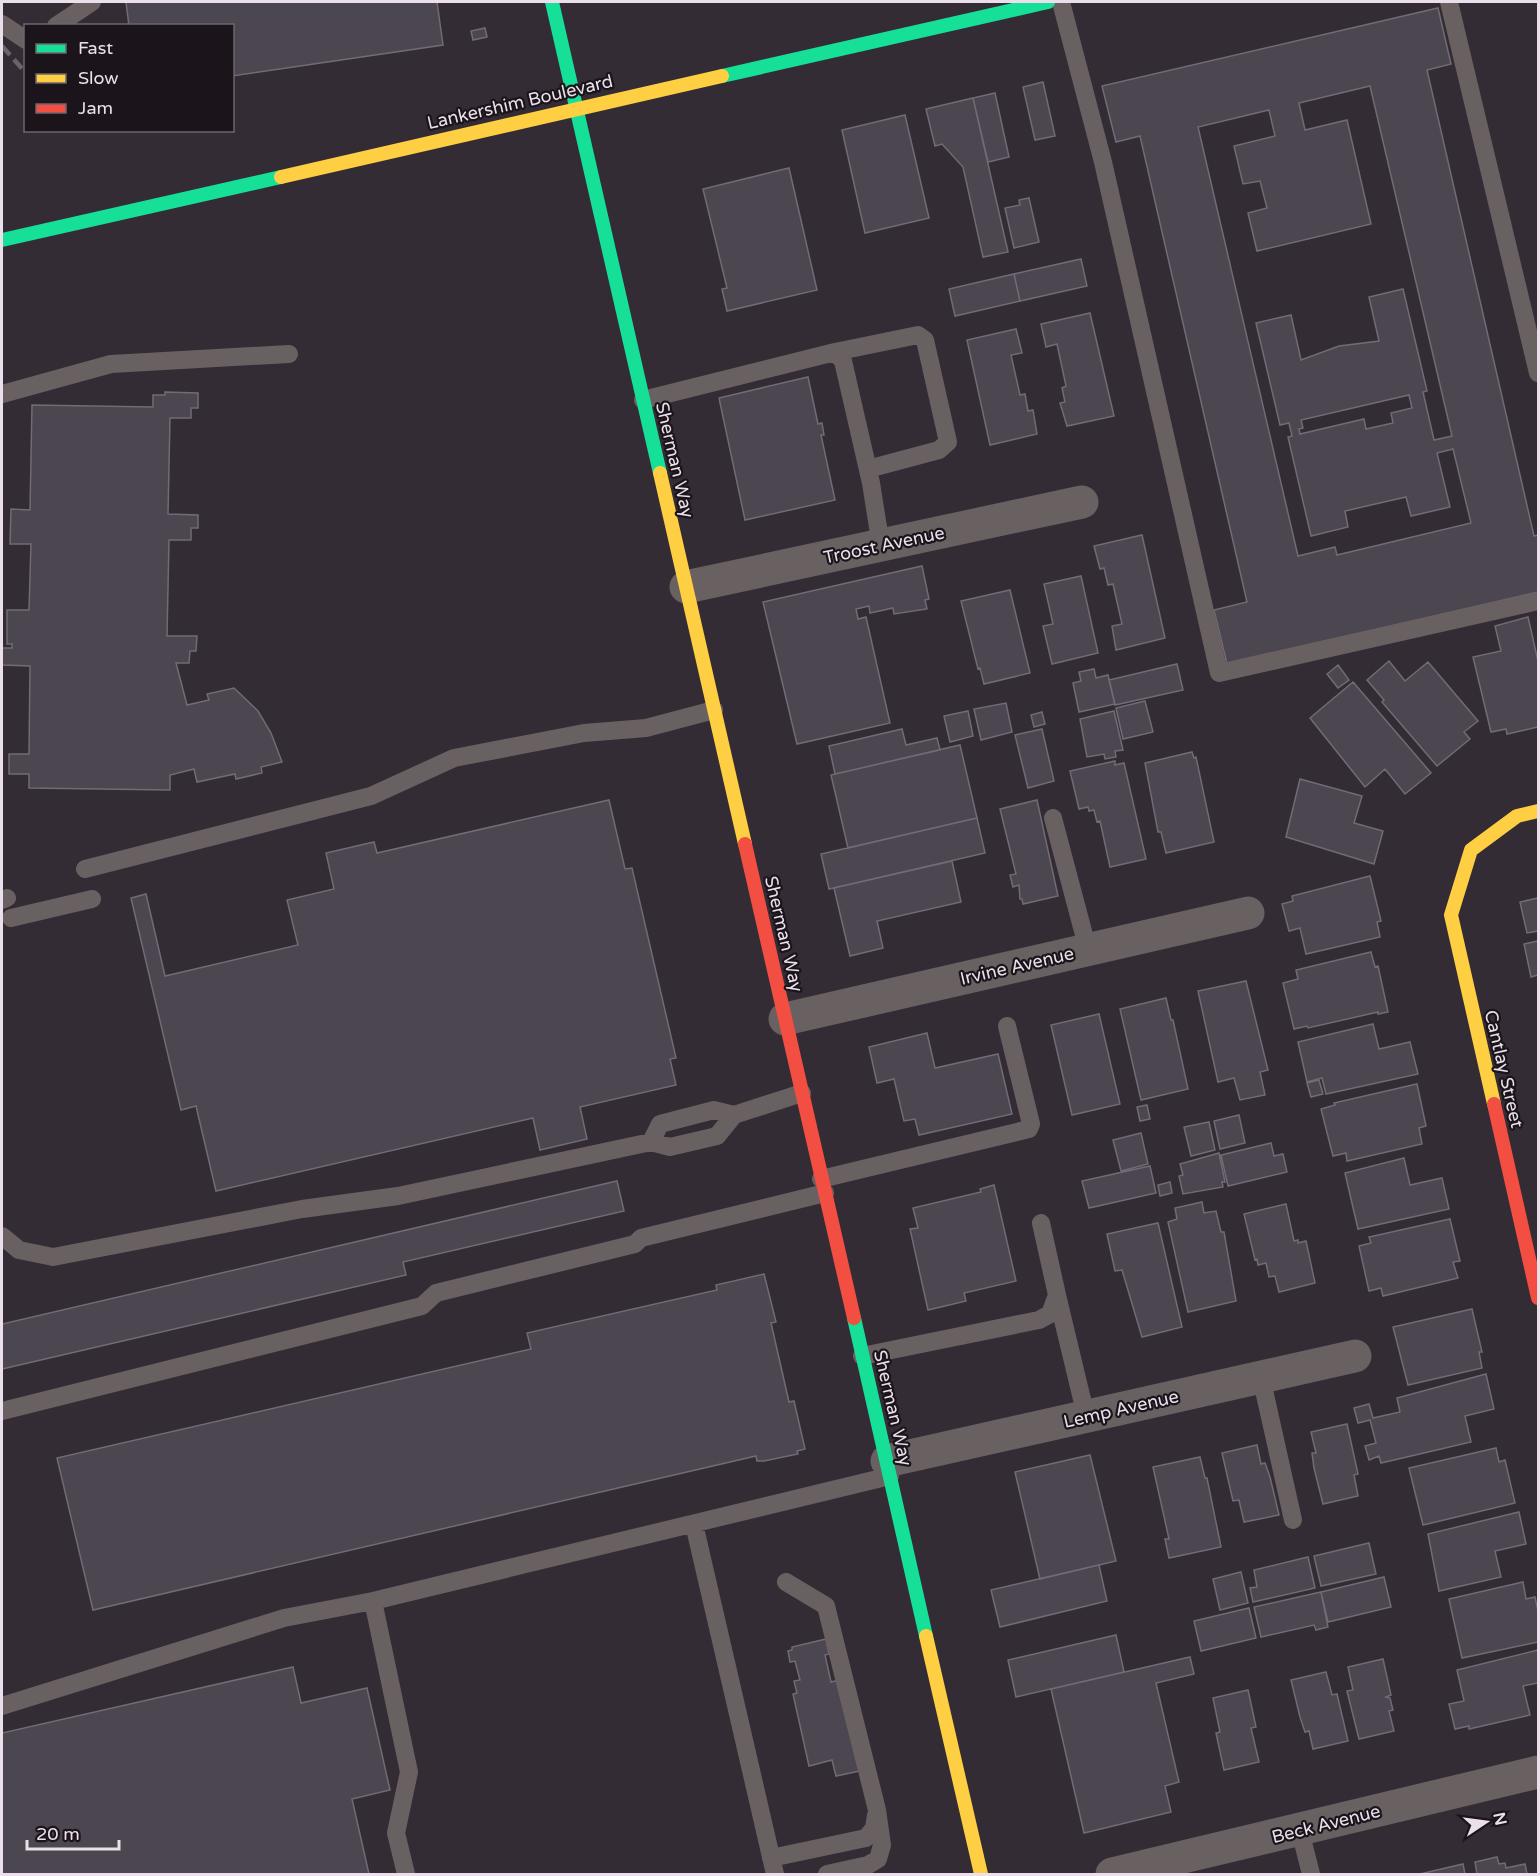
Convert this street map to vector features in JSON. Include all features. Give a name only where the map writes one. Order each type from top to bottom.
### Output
[{"type":"main road","name":"Sherman Way","points":[[552,2],[981,1875]]},
{"type":"main road","name":"Lankershim Boulevard","points":[[2,240],[997,7],[1048,2]]},
{"type":"main road","name":"Cantlay Street","points":[[1539,811],[1517,816],[1471,850],[1450,915],[1539,1298]]},
{"type":"street","name":"Troost Avenue","points":[[686,587],[1082,502]]},
{"type":"street","name":"Irvine Avenue","points":[[785,1019],[1248,913]]},
{"type":"street","name":"Lemp Avenue","points":[[888,1468],[1086,1416],[1355,1356]]},
{"type":"street","name":"Beck Avenue","points":[[1112,1875],[1539,1772]]},
{"type":"lane","points":[[59,24],[92,2]]},
{"type":"lane","points":[[1061,2],[1103,162],[1219,673],[1539,601]]},
{"type":"lane","points":[[1449,2],[1539,373]]},
{"type":"lane","points":[[2,24],[24,39]]},
{"type":"lane","points":[[643,400],[910,334],[918,335],[925,340],[948,442],[939,450],[868,469]]},
{"type":"lane","points":[[835,352],[843,361],[868,469],[881,546]]},
{"type":"lane","points":[[2,394],[111,364],[289,354]]},
{"type":"lane","points":[[85,869],[371,796],[454,758],[584,733],[646,728],[714,710]]},
{"type":"lane","points":[[1053,819],[1088,950]]},
{"type":"lane","points":[[11,918],[92,899]]},
{"type":"lane","points":[[2,1411],[422,1305],[436,1293],[635,1244],[641,1238],[1029,1129],[1031,1124],[1007,1026]]},
{"type":"lane","points":[[651,1142],[660,1124],[714,1110],[734,1115],[802,1093]]},
{"type":"lane","points":[[2,1236],[19,1250],[52,1257],[302,1209],[398,1196],[651,1142],[670,1147],[717,1136],[734,1115]]},
{"type":"lane","points":[[1041,1223],[1086,1416]]},
{"type":"lane","points":[[862,1356],[1039,1320],[1050,1314],[1057,1294]]},
{"type":"lane","points":[[1261,1377],[1293,1520]]},
{"type":"lane","points":[[2,1706],[284,1618],[373,1601],[694,1524],[888,1468]]},
{"type":"lane","points":[[694,1524],[773,1866],[866,1838],[874,1828],[877,1810]]},
{"type":"lane","points":[[786,1582],[826,1606],[877,1810],[882,1845],[878,1859],[868,1865],[827,1875]]},
{"type":"lane","points":[[373,1601],[409,1772],[396,1833],[406,1875]]},
{"type":"lane","points":[[1300,1831],[1311,1875]]},
{"type":"building","points":[[126,2],[437,2],[443,45],[234,76],[234,24],[129,24]]},
{"type":"building","points":[[1438,8],[1451,64],[1427,70],[1534,536],[1538,535],[1538,592],[1227,664],[1214,610],[1247,602],[1140,136],[1116,142],[1102,86]],"holes":[[[1370,86],[1452,436],[1434,440],[1423,392],[1427,391],[1403,289],[1369,297],[1379,341],[1339,346],[1301,360],[1291,315],[1256,323],[1280,425],[1289,423],[1292,436],[1288,437],[1311,536],[1348,527],[1345,511],[1406,497],[1411,516],[1450,507],[1437,453],[1453,449],[1471,523],[1337,555],[1335,547],[1298,556],[1198,127],[1269,110],[1275,136],[1234,146],[1243,184],[1260,181],[1267,208],[1248,213],[1257,251],[1371,224],[1347,120],[1305,130],[1299,103]],[[1409,395],[1412,408],[1391,413],[1393,423],[1366,429],[1364,419],[1300,434],[1299,429],[1303,428],[1301,420]]]},
{"type":"building","points":[[485,28],[487,37],[473,40],[471,31]]},
{"type":"building","points":[[1043,82],[1055,136],[1035,140],[1023,87]]},
{"type":"building","points":[[995,93],[1009,157],[988,162],[973,98]]},
{"type":"building","points":[[973,98],[1008,252],[983,257],[963,167],[942,144],[935,146],[926,109]]},
{"type":"building","points":[[905,115],[929,218],[865,233],[842,130]]},
{"type":"building","points":[[789,168],[817,290],[727,311],[722,289],[727,288],[703,189]]},
{"type":"building","points":[[1029,198],[1039,242],[1014,248],[1005,208],[1020,205],[1019,200]]},
{"type":"building","points":[[1081,259],[1087,286],[1020,301],[1014,274]]},
{"type":"building","points":[[1014,274],[1020,301],[955,316],[949,289]]},
{"type":"building","points":[[1090,313],[1114,416],[1067,426],[1060,403],[1065,402],[1062,388],[1066,386],[1057,344],[1046,347],[1041,324]]},
{"type":"building","points":[[1016,329],[1022,353],[1011,355],[1020,395],[1025,394],[1028,411],[1033,410],[1037,434],[990,445],[967,340]]},
{"type":"building","points":[[808,377],[818,424],[822,423],[824,435],[821,435],[835,500],[745,520],[719,398]]},
{"type":"building","points":[[165,392],[198,393],[198,408],[191,408],[191,418],[170,418],[168,514],[198,515],[198,528],[191,528],[191,540],[169,540],[167,636],[197,636],[196,651],[190,651],[189,663],[176,663],[187,705],[209,700],[207,694],[234,688],[258,711],[271,733],[282,762],[261,767],[262,773],[236,779],[235,774],[197,782],[194,769],[170,775],[170,790],[29,788],[29,774],[9,774],[9,754],[29,754],[30,666],[2,665],[2,648],[12,648],[12,644],[7,644],[7,610],[29,610],[31,544],[10,544],[11,509],[30,510],[32,405],[153,407],[153,395],[165,395]]},
{"type":"building","points":[[1142,535],[1165,638],[1116,650],[1112,626],[1122,624],[1113,584],[1108,585],[1104,568],[1100,569],[1094,546]]},
{"type":"building","points":[[922,566],[929,599],[925,600],[927,609],[894,614],[893,608],[870,613],[869,606],[856,609],[858,619],[866,617],[890,723],[797,744],[763,602]]},
{"type":"building","points":[[1081,576],[1098,653],[1052,664],[1043,626],[1053,624],[1044,584]]},
{"type":"building","points":[[1010,590],[1030,673],[984,684],[961,601]]},
{"type":"building","points":[[1528,617],[1538,661],[1538,727],[1507,734],[1506,729],[1491,732],[1473,657],[1501,651],[1495,626]]},
{"type":"building","points":[[1389,661],[1405,681],[1428,662],[1478,721],[1464,732],[1470,739],[1437,766],[1382,702],[1384,700],[1367,680]]},
{"type":"building","points":[[1177,664],[1183,690],[1115,705],[1109,680]]},
{"type":"building","points":[[1338,665],[1349,680],[1338,688],[1327,674]]},
{"type":"building","points":[[1094,669],[1096,678],[1108,675],[1115,704],[1079,712],[1073,683],[1081,681],[1079,672]]},
{"type":"building","points":[[1353,682],[1431,773],[1405,794],[1385,769],[1365,787],[1310,718]]},
{"type":"building","points":[[1145,701],[1153,732],[1123,739],[1116,708]]},
{"type":"building","points":[[1006,703],[1012,732],[981,740],[974,709]]},
{"type":"building","points":[[968,711],[973,736],[950,742],[944,716]]},
{"type":"building","points":[[1114,711],[1123,750],[1115,751],[1116,757],[1105,759],[1104,754],[1087,757],[1080,719]]},
{"type":"building","points":[[1042,712],[1045,724],[1034,727],[1031,715]]},
{"type":"building","points":[[902,729],[906,745],[937,738],[940,750],[835,774],[829,746]]},
{"type":"building","points":[[1042,729],[1054,781],[1028,788],[1015,735]]},
{"type":"building","points":[[960,745],[977,818],[848,848],[831,775]]},
{"type":"building","points":[[1192,752],[1194,758],[1196,757],[1214,842],[1166,853],[1161,832],[1158,832],[1145,763]]},
{"type":"building","points":[[1115,761],[1115,765],[1124,763],[1146,859],[1110,867],[1100,821],[1097,822],[1094,810],[1089,811],[1088,807],[1079,809],[1070,771]]},
{"type":"building","points":[[1300,779],[1362,796],[1354,823],[1383,831],[1374,864],[1286,837]]},
{"type":"building","points":[[609,800],[625,869],[632,868],[676,1058],[670,1059],[676,1085],[580,1107],[587,1139],[540,1150],[533,1118],[216,1191],[196,1106],[181,1110],[131,898],[146,894],[165,976],[298,945],[287,900],[334,889],[326,853],[374,842],[377,853]]},
{"type":"building","points":[[1037,800],[1058,896],[1023,904],[1020,899],[1019,885],[1013,887],[1010,875],[1016,874],[1000,809]]},
{"type":"building","points":[[977,818],[985,853],[829,889],[821,854]]},
{"type":"building","points":[[952,861],[961,902],[877,921],[883,948],[850,956],[834,888]]},
{"type":"building","points":[[1370,876],[1381,921],[1377,922],[1380,937],[1306,954],[1300,928],[1289,931],[1282,904],[1293,901],[1292,896]]},
{"type":"building","points":[[1538,898],[1538,931],[1527,933],[1520,902]]},
{"type":"building","points":[[1538,941],[1538,975],[1531,977],[1524,944]]},
{"type":"building","points":[[1371,952],[1375,967],[1378,966],[1388,1012],[1294,1029],[1283,983],[1298,979],[1296,970]]},
{"type":"building","points":[[1246,981],[1268,1070],[1260,1072],[1265,1095],[1240,1100],[1234,1078],[1218,1082],[1198,991]]},
{"type":"building","points":[[1166,998],[1188,1089],[1141,1100],[1120,1009]]},
{"type":"building","points":[[1099,1014],[1120,1104],[1072,1115],[1051,1025]]},
{"type":"building","points":[[1373,1024],[1379,1049],[1410,1042],[1418,1074],[1326,1094],[1322,1078],[1307,1082],[1298,1042]]},
{"type":"building","points":[[927,1033],[935,1068],[998,1054],[1012,1114],[919,1135],[915,1119],[904,1121],[894,1079],[877,1083],[869,1047]]},
{"type":"building","points":[[1319,1080],[1323,1094],[1311,1097],[1307,1083]]},
{"type":"building","points":[[1417,1084],[1426,1126],[1419,1128],[1422,1144],[1347,1161],[1346,1153],[1333,1156],[1321,1109],[1335,1105],[1334,1103]]},
{"type":"building","points":[[1147,1105],[1150,1119],[1140,1121],[1137,1107]]},
{"type":"building","points":[[1239,1115],[1245,1143],[1220,1149],[1214,1121]]},
{"type":"building","points":[[1209,1122],[1215,1150],[1191,1156],[1184,1127]]},
{"type":"building","points":[[1141,1133],[1148,1164],[1121,1171],[1113,1140]]},
{"type":"building","points":[[1271,1143],[1274,1156],[1283,1154],[1287,1172],[1228,1186],[1221,1155]]},
{"type":"building","points":[[1219,1153],[1225,1182],[1222,1182],[1223,1187],[1183,1194],[1179,1176],[1183,1175],[1180,1164]]},
{"type":"building","points":[[1404,1158],[1410,1185],[1442,1178],[1449,1209],[1358,1229],[1345,1173]]},
{"type":"building","points":[[1150,1166],[1156,1193],[1089,1208],[1082,1181]]},
{"type":"building","points":[[617,1181],[624,1211],[403,1262],[406,1275],[2,1369],[2,1324]]},
{"type":"building","points":[[1170,1182],[1172,1193],[1160,1196],[1158,1185]]},
{"type":"building","points":[[994,1185],[1016,1281],[964,1293],[966,1301],[928,1310],[910,1229],[918,1228],[913,1208],[981,1192],[980,1189]]},
{"type":"building","points":[[1202,1202],[1204,1213],[1216,1211],[1221,1232],[1224,1232],[1236,1301],[1188,1312],[1168,1222],[1177,1219],[1175,1208]]},
{"type":"building","points":[[1286,1204],[1294,1241],[1298,1240],[1298,1243],[1306,1241],[1315,1283],[1279,1292],[1275,1276],[1269,1277],[1266,1263],[1258,1265],[1257,1259],[1255,1260],[1244,1214]]},
{"type":"building","points":[[1450,1219],[1460,1261],[1453,1262],[1458,1278],[1383,1296],[1381,1288],[1369,1291],[1359,1246],[1371,1243],[1369,1237]]},
{"type":"building","points":[[1158,1223],[1182,1327],[1142,1337],[1122,1270],[1115,1271],[1107,1234]]},
{"type":"building","points":[[764,1274],[776,1322],[771,1323],[789,1402],[794,1401],[805,1449],[797,1451],[798,1454],[764,1461],[757,1461],[756,1456],[93,1610],[57,1458],[531,1349],[527,1333],[717,1290],[716,1285]]},
{"type":"building","points":[[1472,1309],[1482,1352],[1479,1352],[1482,1368],[1408,1385],[1393,1327]]},
{"type":"building","points":[[1486,1374],[1494,1409],[1465,1416],[1471,1442],[1381,1463],[1379,1456],[1369,1460],[1365,1446],[1376,1443],[1370,1420],[1358,1423],[1354,1408],[1369,1404],[1373,1418],[1400,1412],[1397,1398]]},
{"type":"building","points":[[1347,1424],[1358,1474],[1354,1475],[1358,1496],[1323,1504],[1314,1468],[1312,1453],[1316,1453],[1311,1432]]},
{"type":"building","points":[[1257,1445],[1261,1464],[1265,1463],[1270,1477],[1279,1515],[1244,1522],[1239,1500],[1233,1501],[1222,1453]]},
{"type":"building","points":[[1496,1448],[1499,1462],[1505,1460],[1515,1503],[1423,1525],[1409,1468]]},
{"type":"building","points":[[1090,1455],[1116,1561],[1040,1579],[1015,1472]]},
{"type":"building","points":[[1200,1457],[1205,1478],[1207,1478],[1221,1547],[1169,1558],[1165,1539],[1169,1539],[1153,1467]]},
{"type":"building","points":[[1519,1512],[1526,1544],[1495,1551],[1501,1577],[1439,1591],[1428,1534]]},
{"type":"building","points":[[1369,1543],[1376,1574],[1321,1586],[1314,1556]]},
{"type":"building","points":[[1308,1557],[1315,1588],[1253,1602],[1250,1588],[1257,1587],[1254,1570]]},
{"type":"building","points":[[1099,1565],[1107,1601],[1000,1627],[991,1590]]},
{"type":"building","points":[[1241,1572],[1248,1603],[1220,1610],[1213,1579]]},
{"type":"building","points":[[1384,1577],[1391,1607],[1328,1622],[1321,1592]]},
{"type":"building","points":[[1523,1582],[1526,1599],[1535,1597],[1538,1611],[1538,1642],[1462,1658],[1449,1599]]},
{"type":"building","points":[[1321,1592],[1328,1627],[1316,1630],[1314,1625],[1261,1637],[1254,1607]]},
{"type":"building","points":[[1249,1608],[1256,1638],[1201,1651],[1194,1621]]},
{"type":"building","points":[[1116,1635],[1124,1672],[1016,1697],[1008,1660]]},
{"type":"building","points":[[826,1639],[829,1654],[825,1655],[831,1682],[839,1680],[860,1771],[836,1776],[832,1760],[809,1766],[793,1694],[797,1693],[794,1681],[800,1680],[795,1661],[790,1662],[788,1651],[792,1650],[792,1647]]},
{"type":"building","points":[[1538,1650],[1538,1683],[1523,1686],[1530,1715],[1469,1729],[1469,1726],[1455,1729],[1449,1704],[1464,1701],[1457,1670]]},
{"type":"building","points":[[1190,1657],[1194,1674],[1156,1683],[1179,1782],[1165,1786],[1171,1812],[1084,1833],[1051,1689]]},
{"type":"building","points":[[1383,1659],[1391,1695],[1386,1697],[1390,1698],[1393,1710],[1389,1711],[1394,1731],[1359,1739],[1347,1691],[1353,1690],[1348,1667]]},
{"type":"building","points":[[293,1667],[301,1703],[367,1688],[390,1790],[352,1799],[369,1874],[2,1874],[2,1733]]},
{"type":"building","points":[[1326,1672],[1332,1695],[1337,1694],[1348,1741],[1313,1749],[1309,1731],[1305,1732],[1300,1717],[1291,1680]]},
{"type":"building","points":[[1248,1690],[1256,1727],[1251,1728],[1259,1762],[1224,1770],[1216,1733],[1220,1732],[1213,1698]]},
{"type":"building","points":[[1497,1857],[1499,1864],[1505,1863],[1506,1868],[1525,1864],[1527,1874],[1477,1874],[1475,1862]]},
{"type":"building","points":[[1463,1864],[1465,1874],[1420,1874]]},
{"type":"railway","points":[[2,46],[24,71]]},
{"type":"traffic: fast","points":[[552,2],[660,473]]},
{"type":"traffic: fast","points":[[722,76],[1048,2]]},
{"type":"traffic: fast","points":[[2,240],[281,177]]},
{"type":"traffic: fast","points":[[854,1318],[926,1636]]},
{"type":"traffic: slow","points":[[281,177],[722,76]]},
{"type":"traffic: slow","points":[[660,473],[745,844]]},
{"type":"traffic: slow","points":[[1494,1104],[1451,915],[1471,850],[1517,816],[1538,811]]},
{"type":"traffic: slow","points":[[926,1636],[981,1874]]},
{"type":"traffic: jam","points":[[745,844],[854,1318]]},
{"type":"traffic: jam","points":[[1494,1104],[1538,1298]]}]
